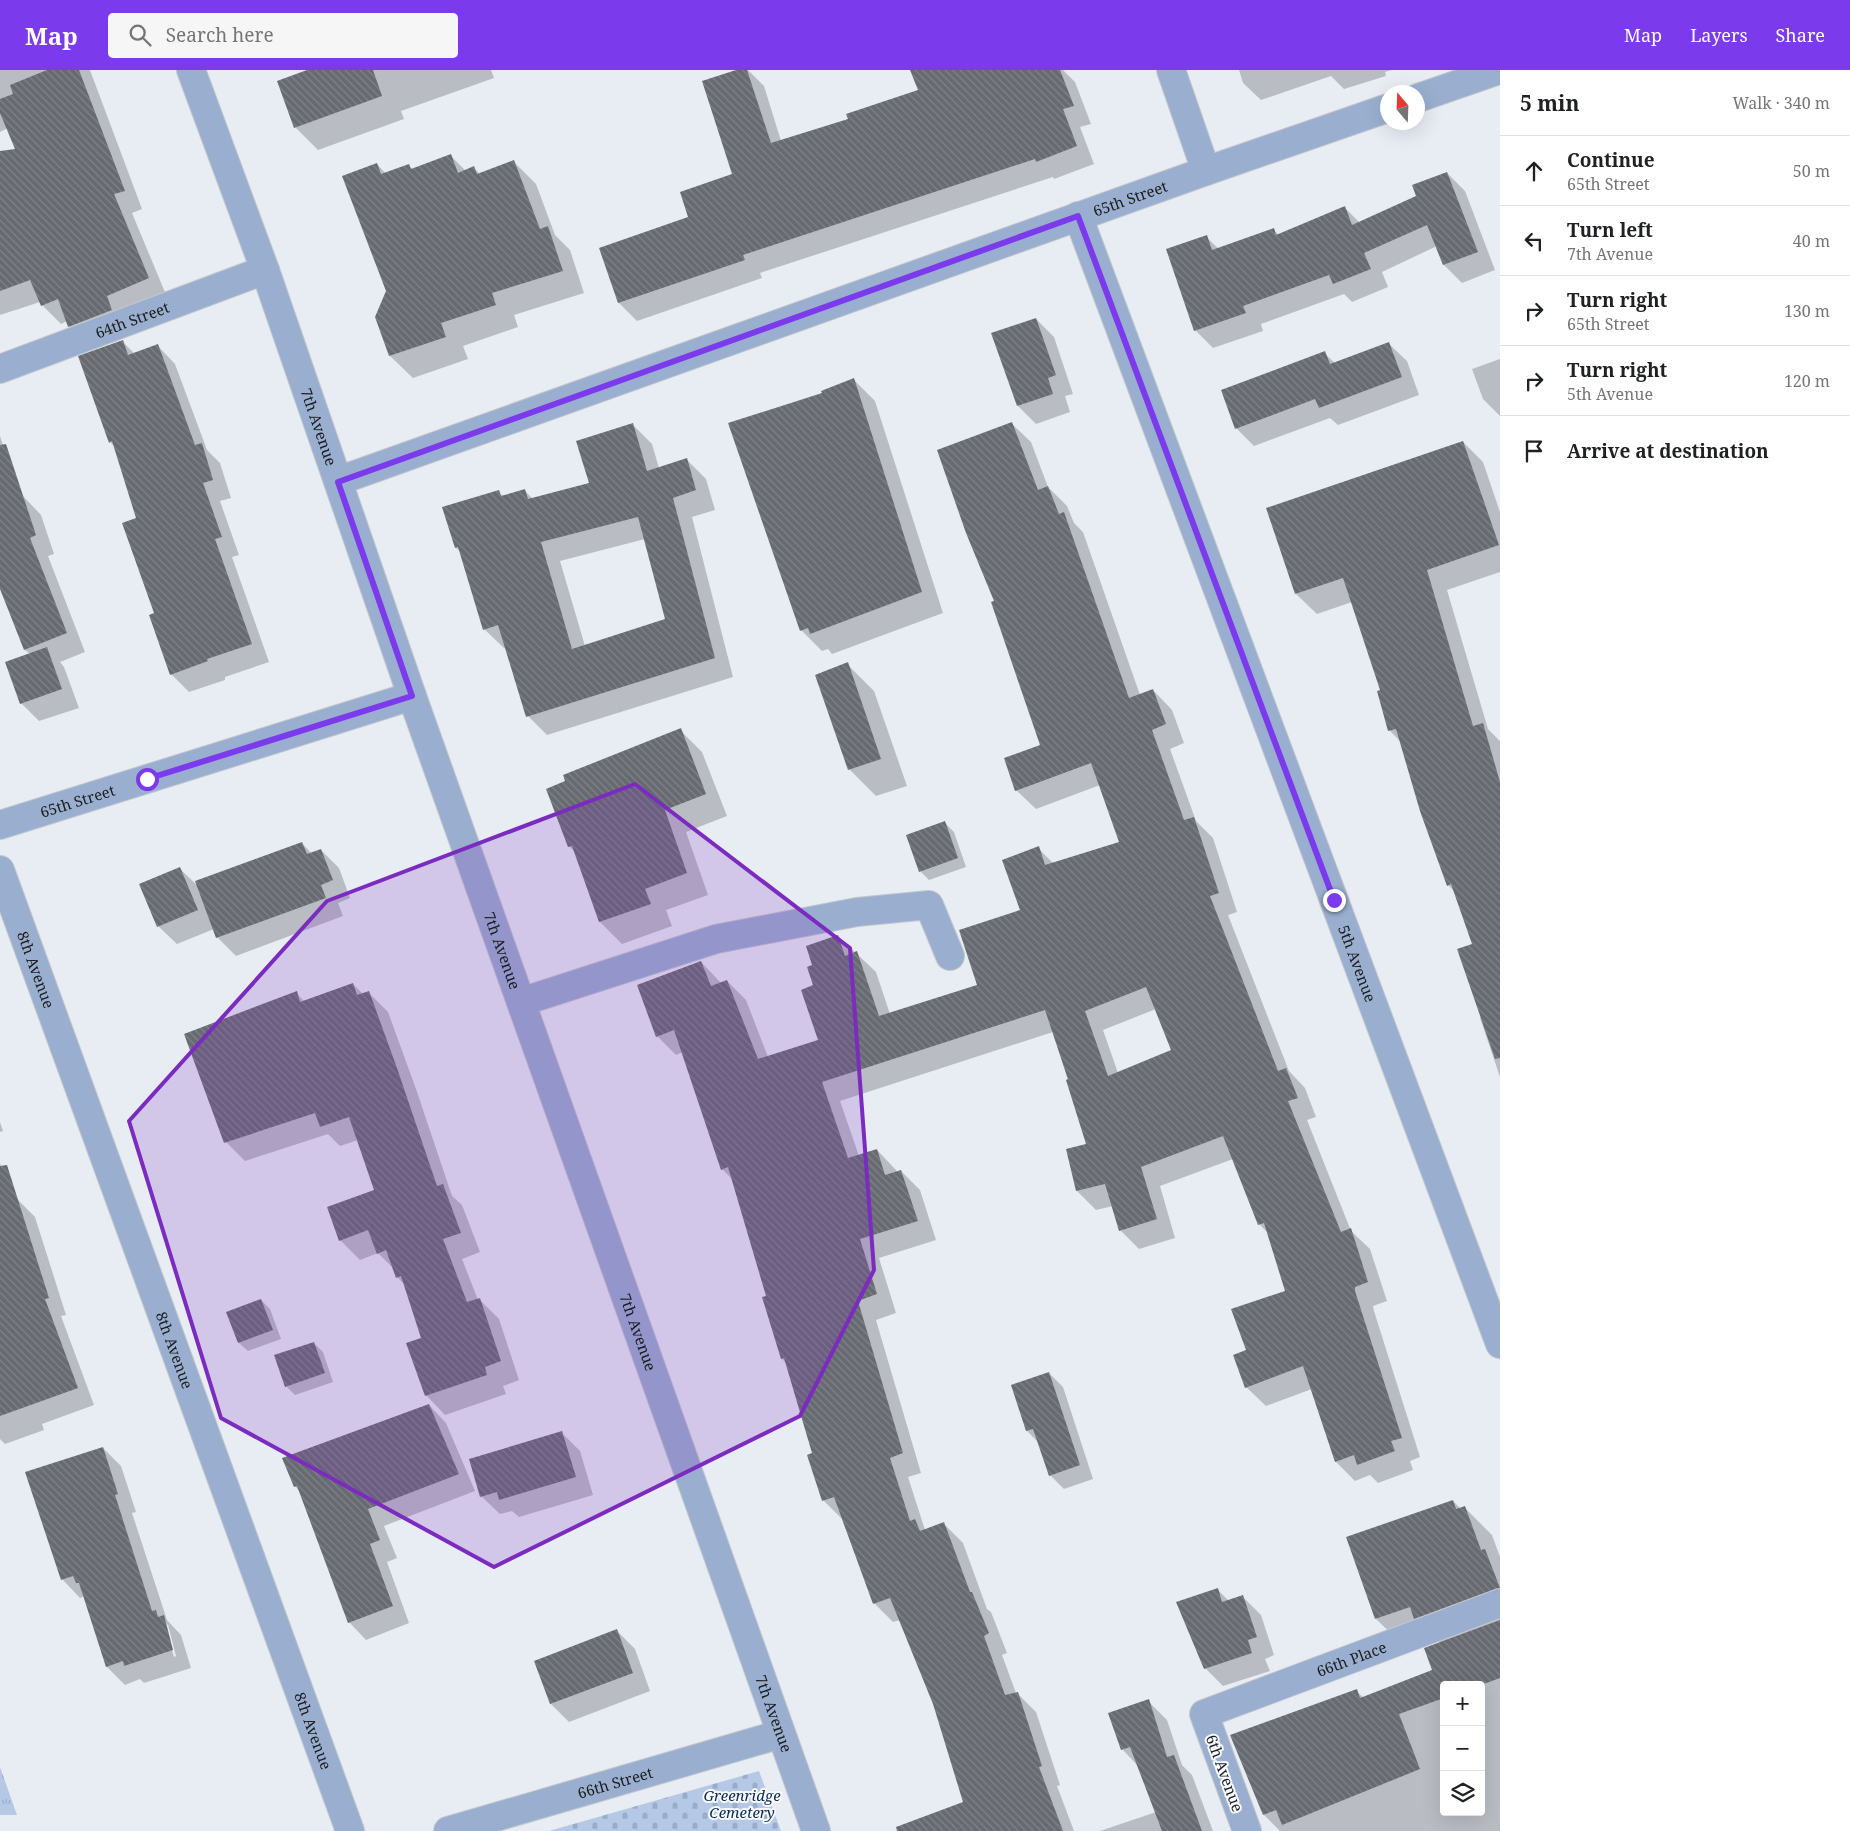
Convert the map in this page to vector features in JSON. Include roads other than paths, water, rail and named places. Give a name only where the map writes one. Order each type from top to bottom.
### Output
[{"type":"street","name":"7th Avenue","points":[[191,70],[265,270],[412,696],[781,1734],[809,1829]]},
{"type":"street","points":[[1171,70],[1206,171]]},
{"type":"street","points":[[1425,96],[1498,70]]},
{"type":"street","name":"65th Street","points":[[338,482],[1078,216],[1380,111]]},
{"type":"street","name":"5th Avenue","points":[[1078,216],[1500,1344]]},
{"type":"street","name":"64th Street","points":[[0,369],[265,270]]},
{"type":"street","name":"65th Street","points":[[0,825],[412,696]]},
{"type":"street","name":"8th Avenue","points":[[0,870],[350,1831]]},
{"type":"street","points":[[520,1002],[716,939],[857,912],[929,905],[950,956]]},
{"type":"street","name":"66th Place","points":[[1204,1714],[1500,1603]]},
{"type":"street","name":"6th Avenue","points":[[1204,1714],[1246,1831]]},
{"type":"street","name":"66th Street","points":[[448,1831],[781,1734]]},
{"type":"park label","name":"Greenridge Cemetery","points":[[742,1804]]}]
